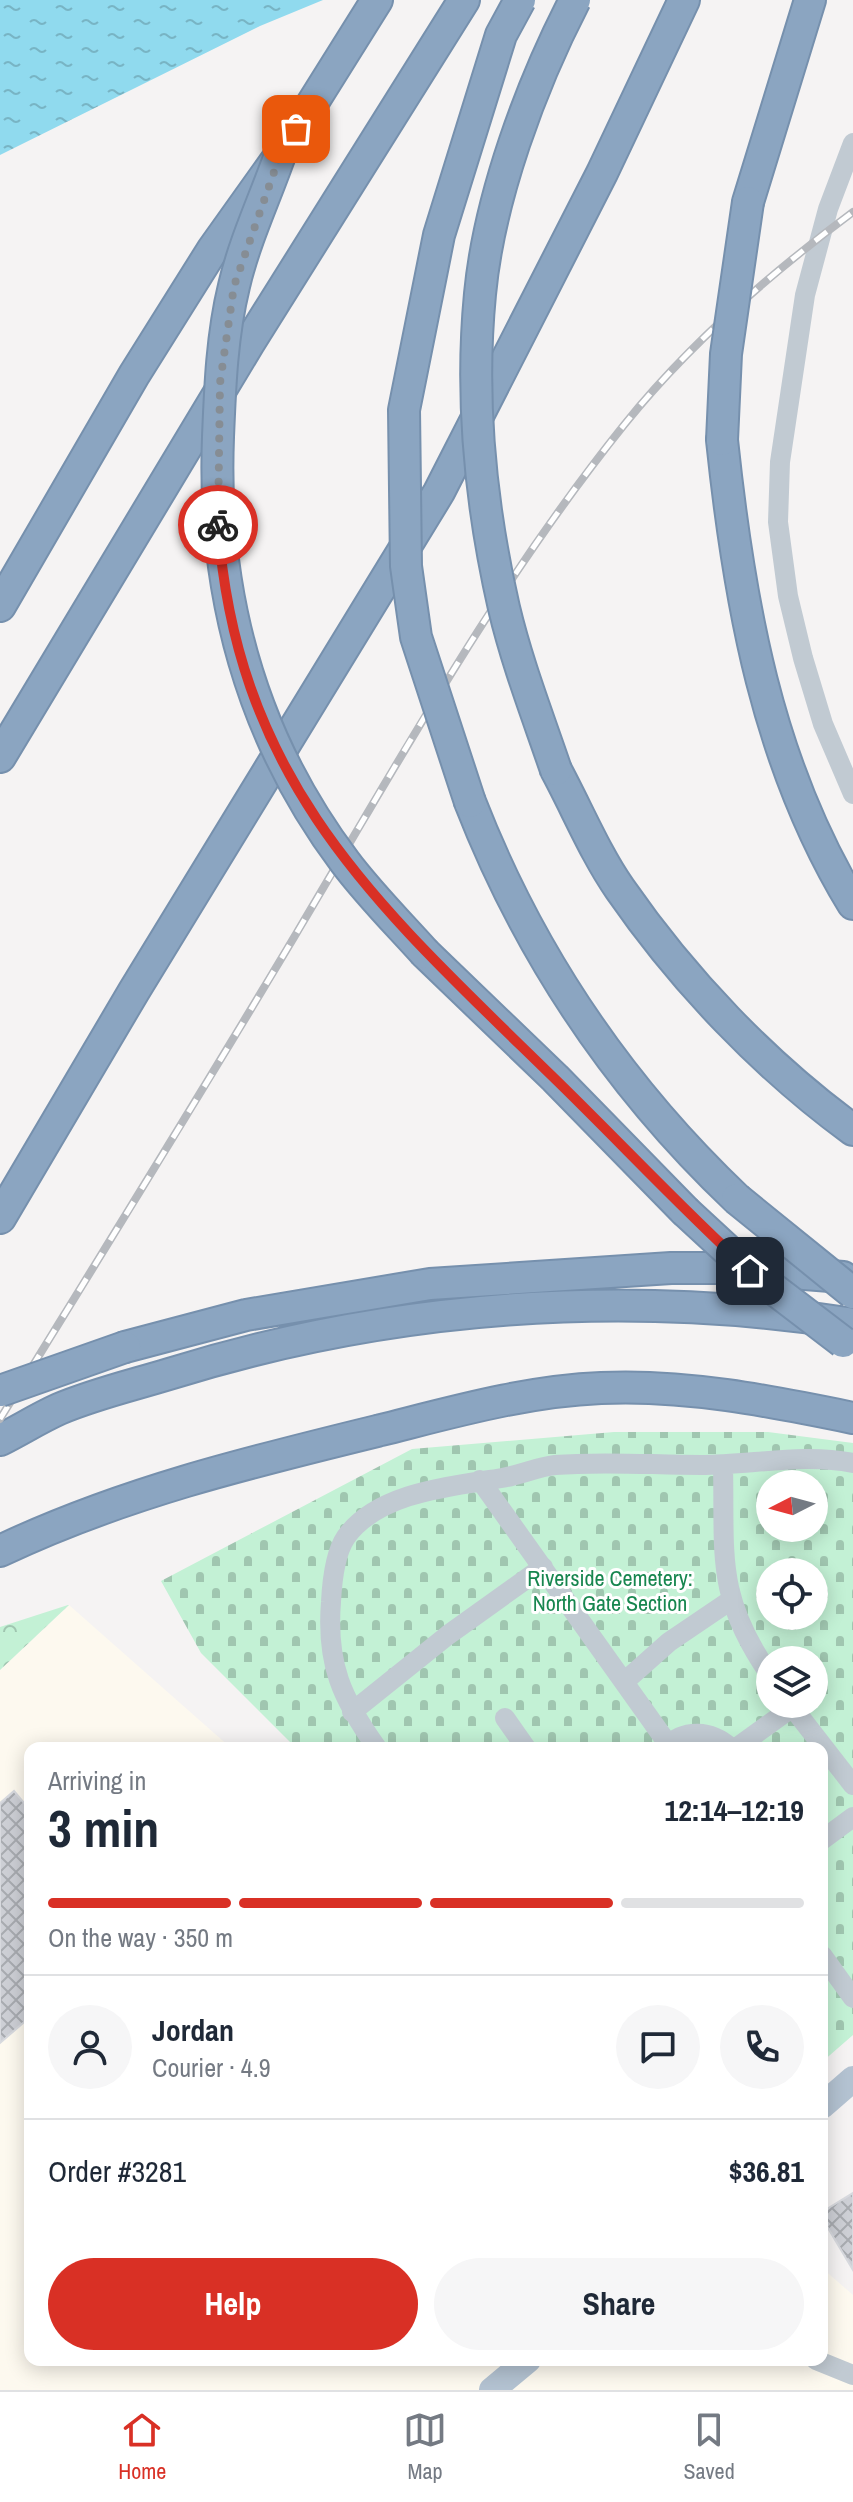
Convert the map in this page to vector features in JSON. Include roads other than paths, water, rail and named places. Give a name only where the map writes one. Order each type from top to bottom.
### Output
[{"type":"highway","points":[[0,606],[134,375],[213,249],[280,155],[377,0]]},
{"type":"highway","points":[[0,757],[160,489],[464,0]]},
{"type":"highway","points":[[520,0],[501,35],[439,235],[404,410],[406,566],[416,637],[470,802],[506,889],[577,1013],[659,1120],[737,1199],[853,1293]]},
{"type":"highway","points":[[575,0],[553,43],[516,143],[490,233],[480,294],[480,470],[505,611],[556,770],[619,888],[705,996],[799,1091],[853,1130]]},
{"type":"highway","points":[[0,1218],[134,991],[439,492],[684,0]]},
{"type":"highway","points":[[810,0],[748,202],[728,339],[722,440],[743,604],[769,711],[806,819],[853,904]]},
{"type":"highway","points":[[280,155],[234,286],[220,383],[216,507],[224,583],[241,657],[283,764],[346,864],[425,953],[555,1078],[685,1211],[750,1271],[850,1339]]},
{"type":"highway","points":[[0,1391],[125,1347],[261,1312],[430,1284],[671,1268],[787,1271],[853,1279]]},
{"type":"highway","points":[[0,1440],[62,1408],[261,1348],[326,1334],[507,1309],[650,1305],[714,1308],[850,1339]]},
{"type":"highway","points":[[6,1548],[153,1488],[532,1394],[602,1388],[746,1396],[853,1418]]},
{"type":"main road","points":[[828,2101],[853,2079]]},
{"type":"main road","points":[[498,2388],[522,2366]]},
{"type":"street","points":[[853,143],[828,209],[805,295],[780,462],[778,522],[784,572],[803,658],[823,724],[853,794]]},
{"type":"street","points":[[373,1742],[345,1701],[332,1653],[330,1613],[332,1581],[345,1539],[362,1520],[401,1500],[446,1485],[553,1465],[723,1465],[829,1458],[853,1463]]},
{"type":"street","points":[[723,1465],[723,1560],[731,1600],[745,1639],[756,1655]]},
{"type":"street","points":[[480,1480],[664,1742]]},
{"type":"street","points":[[352,1712],[448,1635],[543,1567]]},
{"type":"street","points":[[624,1682],[669,1642],[731,1600]]},
{"type":"street","points":[[505,1718],[522,1742]]},
{"type":"street","points":[[741,1742],[775,1718]]},
{"type":"street","points":[[801,1718],[820,1742]]},
{"type":"street","points":[[676,1742],[695,1733],[709,1735],[722,1742]]},
{"type":"street","points":[[828,1753],[853,1785]]},
{"type":"street","points":[[828,1836],[853,1817]]},
{"type":"street","points":[[828,1963],[853,1998]]},
{"type":"street","points":[[828,2365],[853,2375]]},
{"type":"water","points":[[0,0],[323,0],[260,26],[0,155]]},
{"type":"railway","points":[[0,1419],[223,1056],[451,674],[534,547],[624,425],[675,367],[761,285],[853,212]]},
{"type":"park label","name":"Riverside Cemetery: North Gate Section","points":[[610,1590]]}]
